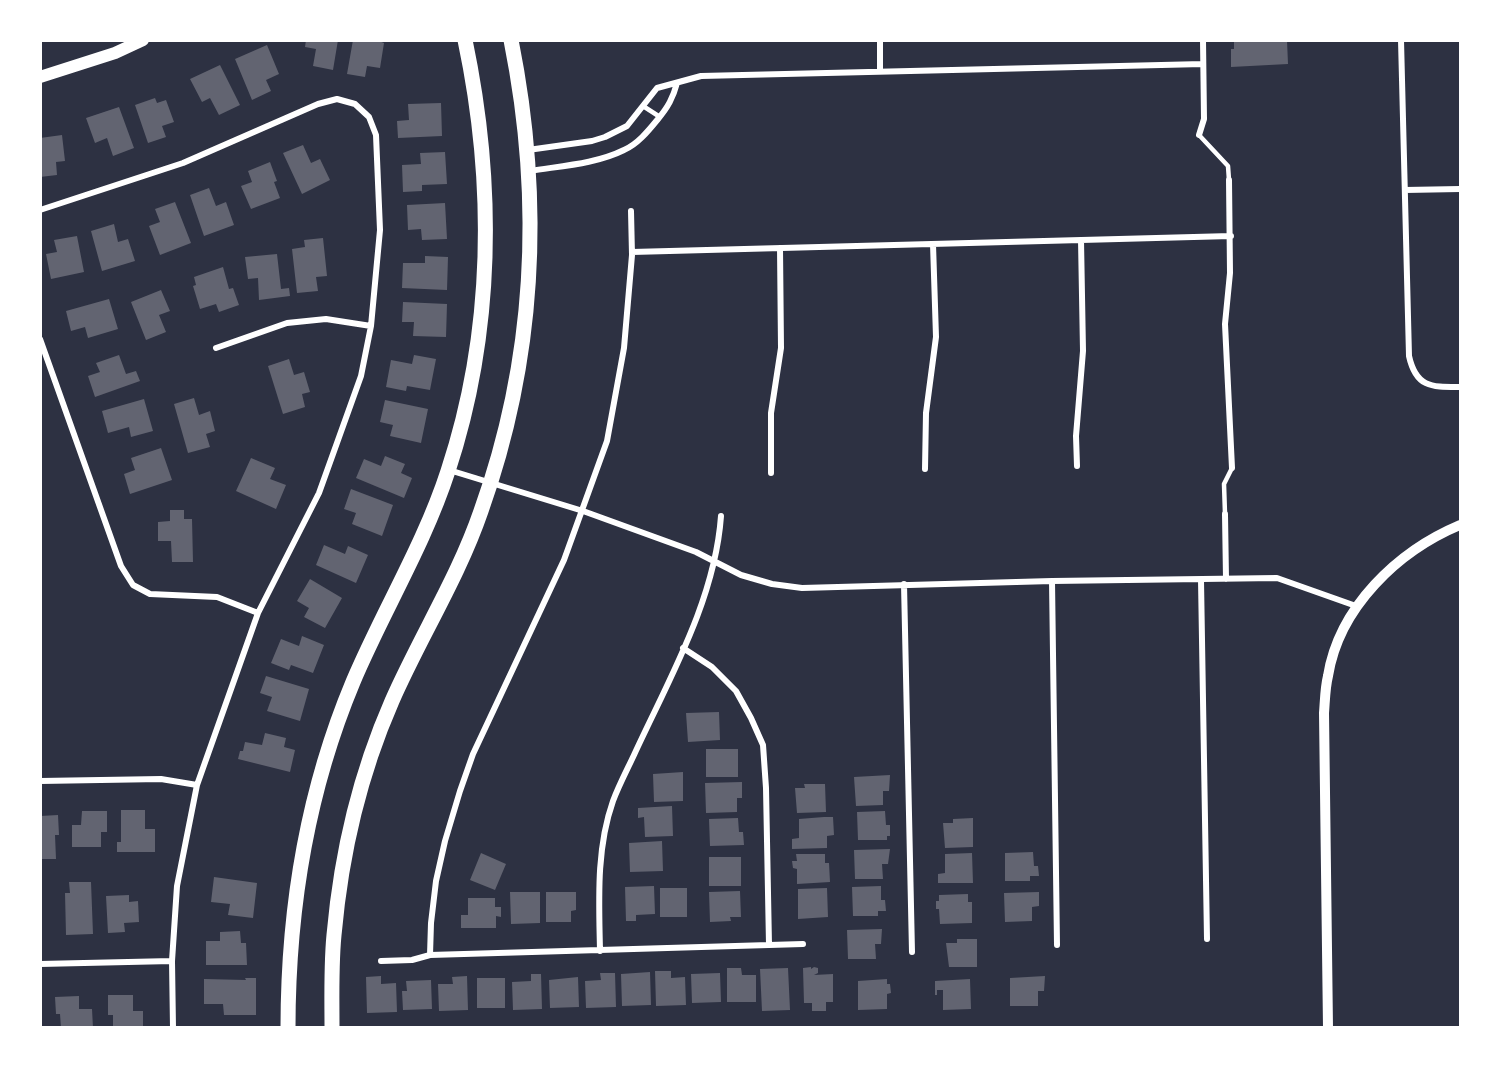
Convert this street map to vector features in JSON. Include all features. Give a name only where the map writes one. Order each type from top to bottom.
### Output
[{"type":"main road","points":[[40,77],[115,53],[143,40]]},
{"type":"main road","points":[[288,1028],[290,952],[297,880],[310,812],[326,757],[352,684],[421,541],[448,470],[462,423],[472,375],[479,334],[487,227],[484,161],[476,97],[465,40]]},
{"type":"main road","points":[[332,1028],[332,971],[336,914],[359,796],[391,704],[458,568],[491,483],[516,392],[530,266],[530,171],[522,102],[511,40]]},
{"type":"street","points":[[880,40],[880,70]]},
{"type":"street","points":[[1199,135],[1204,119],[1203,40]]},
{"type":"street","points":[[1401,40],[1409,356],[1412,369],[1418,378],[1430,386],[1461,387]]},
{"type":"street","points":[[528,150],[605,137],[627,126],[657,88],[701,76],[1203,64]]},
{"type":"street","points":[[530,171],[583,162],[625,150],[645,134],[660,117],[673,99],[677,83]]},
{"type":"street","points":[[40,210],[183,163],[318,104],[337,99],[355,104],[369,117],[376,135],[380,230],[370,326],[361,376],[319,493],[258,613],[197,785],[177,886],[172,961],[173,1028]]},
{"type":"street","points":[[1229,180],[1230,273],[1225,324],[1232,468]]},
{"type":"street","points":[[1405,190],[1461,189]]},
{"type":"street","points":[[430,955],[436,881],[445,841],[463,782],[473,754],[540,614],[583,511],[608,441],[624,348],[632,252],[631,211]]},
{"type":"street","points":[[632,252],[1231,236]]},
{"type":"street","points":[[1077,466],[1076,436],[1083,351],[1081,240]]},
{"type":"street","points":[[925,469],[926,413],[936,337],[933,244]]},
{"type":"street","points":[[771,473],[771,413],[781,348],[780,248]]},
{"type":"street","points":[[216,348],[287,323],[326,319],[370,326]]},
{"type":"street","points":[[40,339],[121,566],[133,585],[150,594],[217,597],[258,613]]},
{"type":"street","points":[[448,470],[583,511],[696,552],[715,564],[741,575],[772,584],[802,588],[904,584],[1277,578],[1356,606]]},
{"type":"street","points":[[1225,514],[1226,579]]},
{"type":"street","points":[[600,951],[599,892],[603,838],[614,801],[702,607],[715,564],[721,516]]},
{"type":"street","points":[[1328,1028],[1324,713],[1328,674],[1342,632],[1356,606],[1394,566],[1416,548],[1441,533],[1461,525]]},
{"type":"street","points":[[1201,580],[1207,939]]},
{"type":"street","points":[[1052,581],[1057,945]]},
{"type":"street","points":[[904,584],[912,952]]},
{"type":"street","points":[[683,648],[712,667],[736,691],[763,745],[769,945]]},
{"type":"street","points":[[40,781],[161,779],[197,785]]},
{"type":"street","points":[[381,961],[412,960],[430,955],[803,944]]},
{"type":"street","points":[[40,964],[172,961]]},
{"type":"lane","points":[[643,106],[660,117]]},
{"type":"lane","points":[[1199,135],[1228,166],[1229,180]]},
{"type":"lane","points":[[1225,514],[1224,484],[1232,468]]},
{"type":"building","points":[[306,40],[338,40],[333,70],[313,66],[316,49],[305,47]]},
{"type":"building","points":[[353,40],[376,40],[384,43],[380,68],[367,66],[365,77],[347,74]]},
{"type":"building","points":[[1234,40],[1287,40],[1288,64],[1231,67],[1231,49],[1234,49]]},
{"type":"building","points":[[267,45],[279,74],[266,80],[271,91],[252,100],[235,59]]},
{"type":"building","points":[[220,65],[240,105],[219,115],[210,98],[202,102],[190,79]]},
{"type":"building","points":[[155,98],[157,103],[166,100],[174,122],[162,126],[166,137],[148,143],[135,105]]},
{"type":"building","points":[[441,103],[442,136],[398,138],[397,121],[409,120],[408,104]]},
{"type":"building","points":[[119,107],[134,148],[113,156],[107,138],[95,143],[86,118]]},
{"type":"building","points":[[62,135],[65,161],[56,162],[57,175],[40,177],[40,138]]},
{"type":"building","points":[[303,145],[311,163],[320,159],[330,180],[302,194],[283,153]]},
{"type":"building","points":[[445,152],[447,184],[422,185],[422,191],[403,192],[402,165],[421,164],[420,153]]},
{"type":"building","points":[[270,162],[280,198],[251,209],[241,186],[252,182],[248,171]]},
{"type":"building","points":[[209,188],[216,206],[226,202],[234,225],[204,236],[190,195]]},
{"type":"building","points":[[175,202],[191,243],[160,255],[149,226],[160,222],[155,209]]},
{"type":"building","points":[[445,203],[447,239],[422,240],[421,229],[408,230],[407,205]]},
{"type":"building","points":[[114,224],[118,242],[128,239],[135,261],[102,271],[91,231]]},
{"type":"building","points":[[77,236],[84,272],[51,279],[46,254],[57,252],[54,240]]},
{"type":"building","points":[[323,238],[327,276],[316,277],[318,291],[297,293],[292,249],[305,247],[304,240]]},
{"type":"building","points":[[277,254],[281,289],[289,288],[290,296],[259,300],[258,278],[248,279],[245,257]]},
{"type":"building","points":[[425,256],[448,257],[447,290],[402,288],[403,263],[425,263]]},
{"type":"building","points":[[223,267],[229,289],[233,288],[239,305],[219,312],[216,304],[200,309],[193,286],[196,285],[194,277]]},
{"type":"building","points":[[161,290],[170,311],[159,315],[166,332],[146,340],[131,302]]},
{"type":"building","points":[[109,299],[118,329],[88,338],[85,327],[71,331],[66,311]]},
{"type":"building","points":[[403,302],[447,304],[446,337],[413,336],[414,322],[402,322]]},
{"type":"building","points":[[119,355],[126,374],[136,371],[140,381],[95,397],[88,376],[100,372],[96,363]]},
{"type":"building","points":[[414,355],[436,359],[430,390],[407,386],[406,391],[386,387],[391,360],[412,364]]},
{"type":"building","points":[[289,359],[294,375],[304,372],[310,392],[302,394],[305,407],[283,414],[268,366]]},
{"type":"building","points":[[194,398],[199,415],[210,411],[215,431],[206,434],[210,447],[188,453],[174,404]]},
{"type":"building","points":[[144,399],[153,431],[131,437],[129,427],[108,433],[102,411]]},
{"type":"building","points":[[385,400],[428,409],[421,443],[390,436],[393,425],[380,422]]},
{"type":"building","points":[[161,448],[172,480],[130,494],[124,474],[135,470],[131,458]]},
{"type":"building","points":[[385,456],[405,464],[401,473],[412,478],[404,498],[356,478],[364,459],[381,466]]},
{"type":"building","points":[[251,458],[275,468],[270,479],[286,485],[276,509],[236,491]]},
{"type":"building","points":[[351,489],[393,505],[382,536],[352,524],[356,513],[344,509]]},
{"type":"building","points":[[170,510],[184,510],[184,519],[192,519],[193,562],[172,562],[171,541],[158,541],[158,522],[170,521]]},
{"type":"building","points":[[324,545],[345,554],[348,546],[368,555],[356,583],[316,565]]},
{"type":"building","points":[[310,579],[342,598],[325,628],[304,617],[309,608],[297,601]]},
{"type":"building","points":[[302,636],[324,645],[313,673],[291,665],[289,670],[271,663],[281,639],[299,646]]},
{"type":"building","points":[[266,676],[309,689],[300,721],[267,711],[272,697],[260,693]]},
{"type":"building","points":[[719,712],[720,740],[688,742],[686,713]]},
{"type":"building","points":[[265,733],[286,738],[284,747],[295,750],[290,772],[238,759],[245,742],[262,745]]},
{"type":"building","points":[[706,749],[738,749],[738,777],[706,777]]},
{"type":"building","points":[[683,772],[683,801],[654,802],[653,774]]},
{"type":"building","points":[[890,775],[889,791],[883,791],[883,805],[856,806],[854,777]]},
{"type":"building","points":[[742,782],[742,798],[737,798],[737,812],[706,813],[705,783]]},
{"type":"building","points":[[804,784],[825,784],[826,812],[797,813],[795,788],[805,788]]},
{"type":"building","points":[[672,806],[673,836],[645,837],[644,817],[638,818],[638,808]]},
{"type":"building","points":[[121,810],[145,810],[145,829],[155,829],[155,852],[117,852],[117,842],[121,842]]},
{"type":"building","points":[[82,811],[107,811],[107,832],[101,832],[101,847],[72,847],[72,825],[81,825]]},
{"type":"building","points":[[885,811],[886,825],[890,825],[890,836],[887,836],[887,840],[858,840],[857,812]]},
{"type":"building","points":[[58,815],[59,835],[55,835],[56,859],[40,859],[40,816]]},
{"type":"building","points":[[833,817],[834,835],[827,836],[827,848],[792,849],[792,839],[799,838],[799,819]]},
{"type":"building","points":[[738,818],[739,832],[743,832],[744,845],[710,846],[709,819]]},
{"type":"building","points":[[973,818],[973,847],[945,848],[943,823],[953,823],[953,819]]},
{"type":"building","points":[[662,841],[663,871],[630,872],[629,843]]},
{"type":"building","points":[[890,849],[888,864],[882,864],[883,879],[855,879],[854,850]]},
{"type":"building","points":[[1033,852],[1034,866],[1038,866],[1039,876],[1030,876],[1030,881],[1005,881],[1005,853]]},
{"type":"building","points":[[481,853],[506,864],[495,890],[470,880]]},
{"type":"building","points":[[972,853],[973,883],[938,883],[938,874],[945,873],[945,854]]},
{"type":"building","points":[[796,854],[825,854],[825,863],[829,863],[830,882],[797,884],[797,869],[793,868],[792,861],[797,861]]},
{"type":"building","points":[[709,857],[741,857],[741,886],[709,886]]},
{"type":"building","points":[[214,877],[257,883],[253,918],[228,915],[230,904],[211,902]]},
{"type":"building","points":[[69,882],[91,882],[93,934],[66,935],[65,893],[70,893]]},
{"type":"building","points":[[654,886],[655,914],[636,915],[636,921],[626,921],[625,887]]},
{"type":"building","points":[[881,886],[881,900],[885,900],[886,911],[878,911],[878,916],[853,916],[852,887]]},
{"type":"building","points":[[660,888],[687,888],[687,917],[660,917]]},
{"type":"building","points":[[827,888],[828,917],[798,919],[798,889]]},
{"type":"building","points":[[740,891],[741,917],[730,917],[731,921],[710,922],[709,892]]},
{"type":"building","points":[[510,892],[540,892],[540,923],[511,924]]},
{"type":"building","points":[[546,892],[576,892],[576,910],[571,911],[571,922],[546,922]]},
{"type":"building","points":[[1039,892],[1039,906],[1032,907],[1032,921],[1005,922],[1004,893]]},
{"type":"building","points":[[968,894],[968,902],[972,902],[972,923],[940,924],[939,909],[936,909],[939,895]]},
{"type":"building","points":[[129,895],[129,902],[138,901],[139,922],[124,923],[125,932],[108,933],[106,896]]},
{"type":"building","points":[[468,898],[495,898],[495,907],[501,907],[501,917],[496,916],[496,928],[461,928],[461,915],[468,915]]},
{"type":"building","points":[[882,929],[881,944],[875,944],[876,959],[848,959],[847,930]]},
{"type":"building","points":[[240,931],[241,943],[246,943],[247,965],[206,965],[206,941],[220,941],[220,932]]},
{"type":"building","points":[[957,939],[977,939],[977,967],[949,967],[946,943],[957,943]]},
{"type":"building","points":[[811,967],[811,969],[818,968],[818,973],[814,975],[833,974],[833,1002],[826,1002],[826,1011],[812,1011],[812,1003],[804,1003],[803,968]]},
{"type":"building","points":[[727,968],[741,968],[742,975],[756,975],[756,1002],[727,1002]]},
{"type":"building","points":[[788,968],[790,1010],[762,1011],[760,969]]},
{"type":"building","points":[[655,971],[671,971],[671,978],[685,977],[686,1005],[656,1006]]},
{"type":"building","points":[[650,972],[651,1005],[622,1006],[621,974]]},
{"type":"building","points":[[600,973],[615,973],[616,1007],[586,1008],[585,981],[601,980]]},
{"type":"building","points":[[720,973],[721,1002],[692,1003],[691,974]]},
{"type":"building","points":[[531,974],[541,974],[542,1009],[513,1010],[512,982],[531,981]]},
{"type":"building","points":[[381,976],[381,984],[396,983],[397,1012],[367,1013],[366,977]]},
{"type":"building","points":[[467,976],[468,1010],[439,1011],[438,984],[453,984],[452,977]]},
{"type":"building","points":[[1045,976],[1044,991],[1038,991],[1038,1006],[1010,1006],[1010,978]]},
{"type":"building","points":[[578,977],[579,1007],[550,1008],[549,980]]},
{"type":"building","points":[[245,978],[256,978],[256,1015],[224,1015],[223,1004],[204,1004],[204,979],[246,980]]},
{"type":"building","points":[[477,978],[505,978],[505,1008],[477,1008]]},
{"type":"building","points":[[887,979],[891,993],[887,994],[887,1009],[858,1010],[858,981]]},
{"type":"building","points":[[970,979],[971,1009],[943,1010],[943,990],[937,990],[937,995],[935,995],[935,981]]},
{"type":"building","points":[[431,980],[432,1009],[403,1010],[402,991],[407,991],[406,981]]},
{"type":"building","points":[[108,995],[133,995],[133,1011],[143,1011],[143,1028],[113,1028],[113,1015],[108,1015]]},
{"type":"building","points":[[79,996],[79,1009],[92,1009],[93,1028],[61,1028],[60,1014],[56,1014],[55,997]]}]
